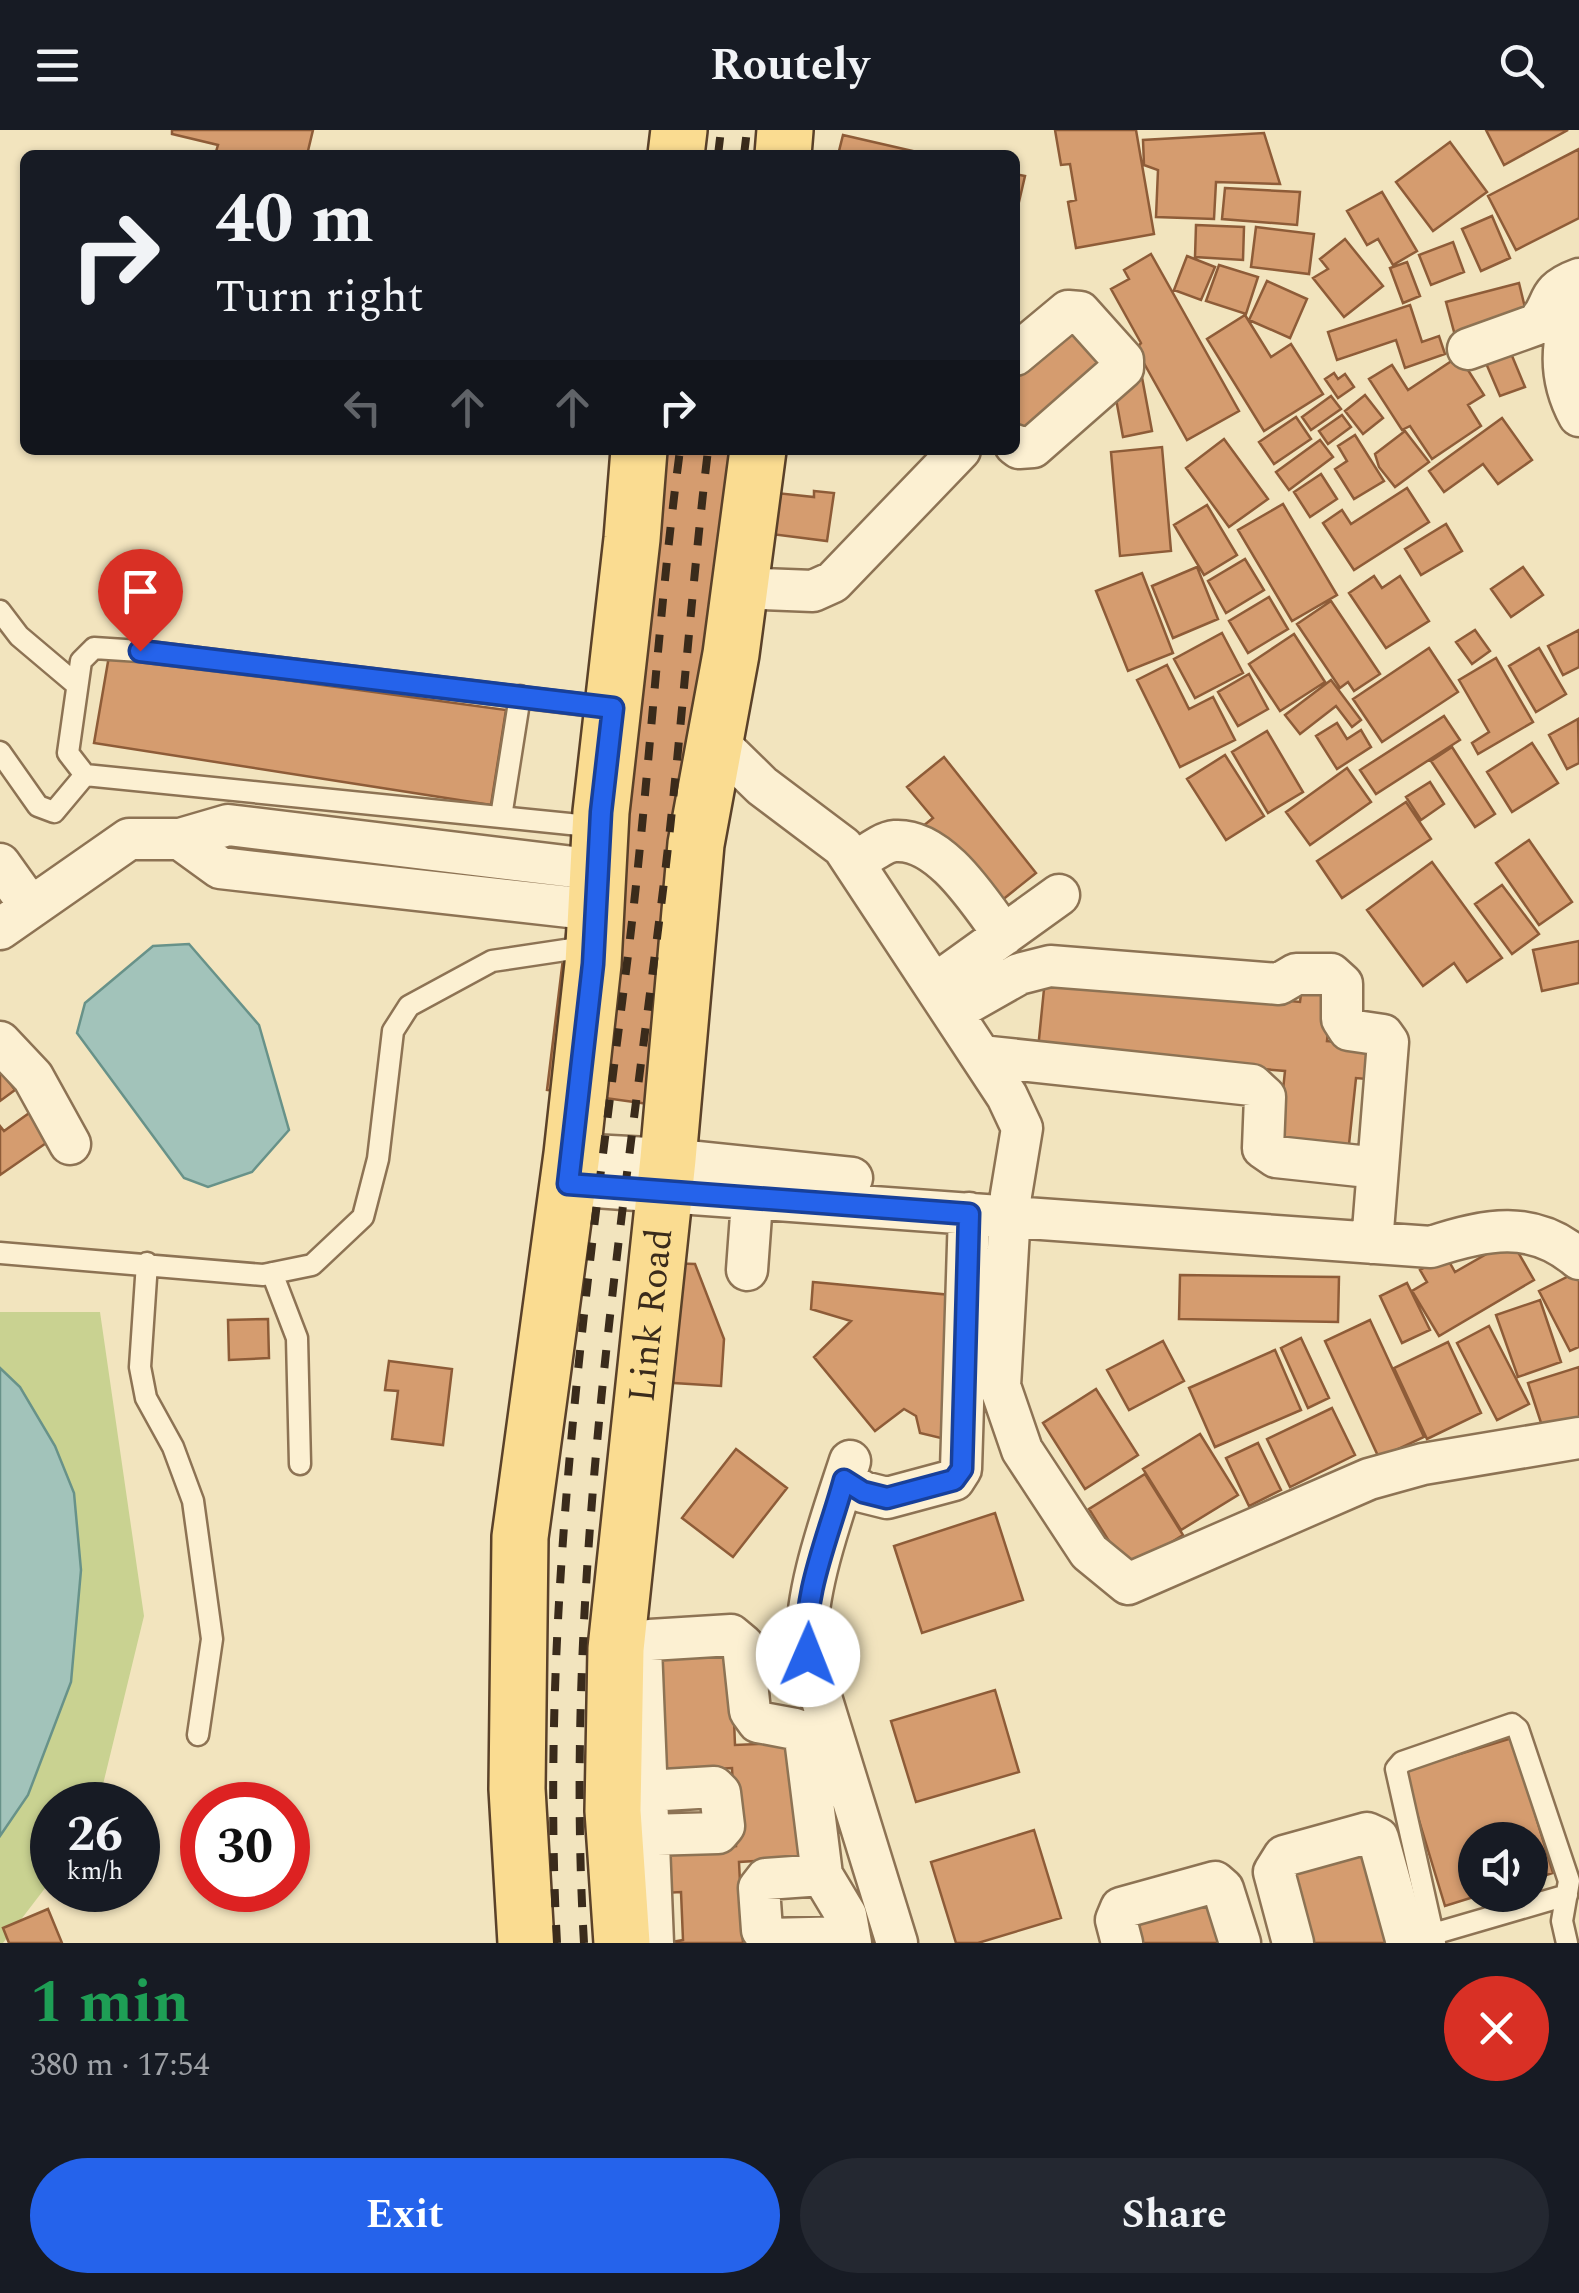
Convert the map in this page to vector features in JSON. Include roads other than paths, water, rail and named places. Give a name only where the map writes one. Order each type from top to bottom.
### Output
[{"type":"main road","points":[[526,1943],[518,1789],[520,1537],[570,1169],[638,455]]},
{"type":"main road","name":"Link Road","points":[[622,1943],[613,1811],[616,1649],[696,844],[740,588],[757,455]]},
{"type":"street","points":[[1468,350],[1535,326],[1560,286],[1578,294],[1565,346],[1563,379],[1579,416]]},
{"type":"street","points":[[1020,350],[1068,312],[1080,312],[1123,360],[1122,368],[1033,447],[1020,448]]},
{"type":"street","points":[[740,588],[813,591],[832,582],[955,455]]},
{"type":"street","points":[[715,740],[762,786],[843,847],[1008,1096],[1022,1128],[1010,1206],[1000,1386],[1022,1450],[1089,1552],[1128,1584],[1369,1480],[1423,1464],[1579,1438]]},
{"type":"street","points":[[0,864],[15,917],[129,838],[180,839],[220,868],[597,888]]},
{"type":"street","points":[[854,862],[891,841],[913,842],[954,870],[1004,935]]},
{"type":"street","points":[[943,998],[1004,935],[1059,896]]},
{"type":"street","points":[[943,998],[1050,966],[1278,984],[1296,974],[1331,974],[1342,984],[1342,1019],[1350,1030],[1383,1035],[1388,1042],[1373,1231]]},
{"type":"street","points":[[0,1042],[33,1077],[70,1144]]},
{"type":"street","points":[[981,1056],[1252,1085],[1265,1097],[1263,1148],[1276,1157],[1378,1168]]},
{"type":"street","points":[[570,1169],[1010,1206],[1373,1231],[1434,1222],[1465,1235],[1530,1232],[1558,1241],[1579,1259]]},
{"type":"street","points":[[753,1183],[969,1214],[1010,1206]]},
{"type":"street","points":[[747,1270],[753,1183]]},
{"type":"street","points":[[822,1875],[766,1879],[759,1888],[762,1930],[769,1938],[892,1927],[808,1655],[805,1630],[847,1470],[863,1492],[887,1498],[954,1480],[962,1469],[969,1214]]},
{"type":"street","points":[[653,1943],[641,1648],[650,1640],[731,1635],[743,1645],[750,1711],[758,1722],[795,1730],[806,1738],[822,1875],[849,1932]]},
{"type":"street","points":[[646,1791],[714,1787],[720,1793],[724,1826],[718,1833],[648,1835]]},
{"type":"street","points":[[1292,1943],[1274,1872],[1284,1856],[1367,1834],[1378,1838],[1425,1940]]},
{"type":"street","points":[[1122,1943],[1116,1920],[1121,1908],[1214,1882],[1223,1889],[1240,1943]]},
{"type":"lane","points":[[0,611],[19,636],[77,685]]},
{"type":"lane","points":[[0,1253],[272,1273],[312,1264],[363,1217],[378,1159],[394,1031],[409,1006],[492,961],[597,888],[502,817],[85,776],[68,753],[81,661],[94,648],[613,708]]},
{"type":"lane","points":[[502,817],[520,696]]},
{"type":"lane","points":[[0,752],[38,806],[54,812],[85,776]]},
{"type":"lane","points":[[147,1263],[140,1367],[146,1398],[173,1447],[193,1501],[212,1639],[198,1735]]},
{"type":"lane","points":[[272,1273],[297,1338],[300,1464]]},
{"type":"lane","points":[[1567,1895],[1425,1940],[1396,1770],[1402,1762],[1512,1724],[1518,1729],[1569,1881],[1567,1895],[1562,1921],[1567,1943]]},
{"type":"water","points":[[189,944],[259,1025],[289,1130],[252,1172],[208,1187],[184,1178],[77,1033],[85,1003],[153,946]]},
{"type":"water","points":[[0,1368],[20,1387],[55,1446],[74,1493],[81,1570],[71,1682],[28,1795],[0,1836]]},
{"type":"railway","points":[[719,150],[721,130]]},
{"type":"railway","points":[[745,150],[747,130]]},
{"type":"railway","points":[[557,1943],[555,1693],[571,1444],[636,885],[679,455]]},
{"type":"railway","points":[[584,1943],[581,1689],[598,1435],[665,870],[707,455]]}]
